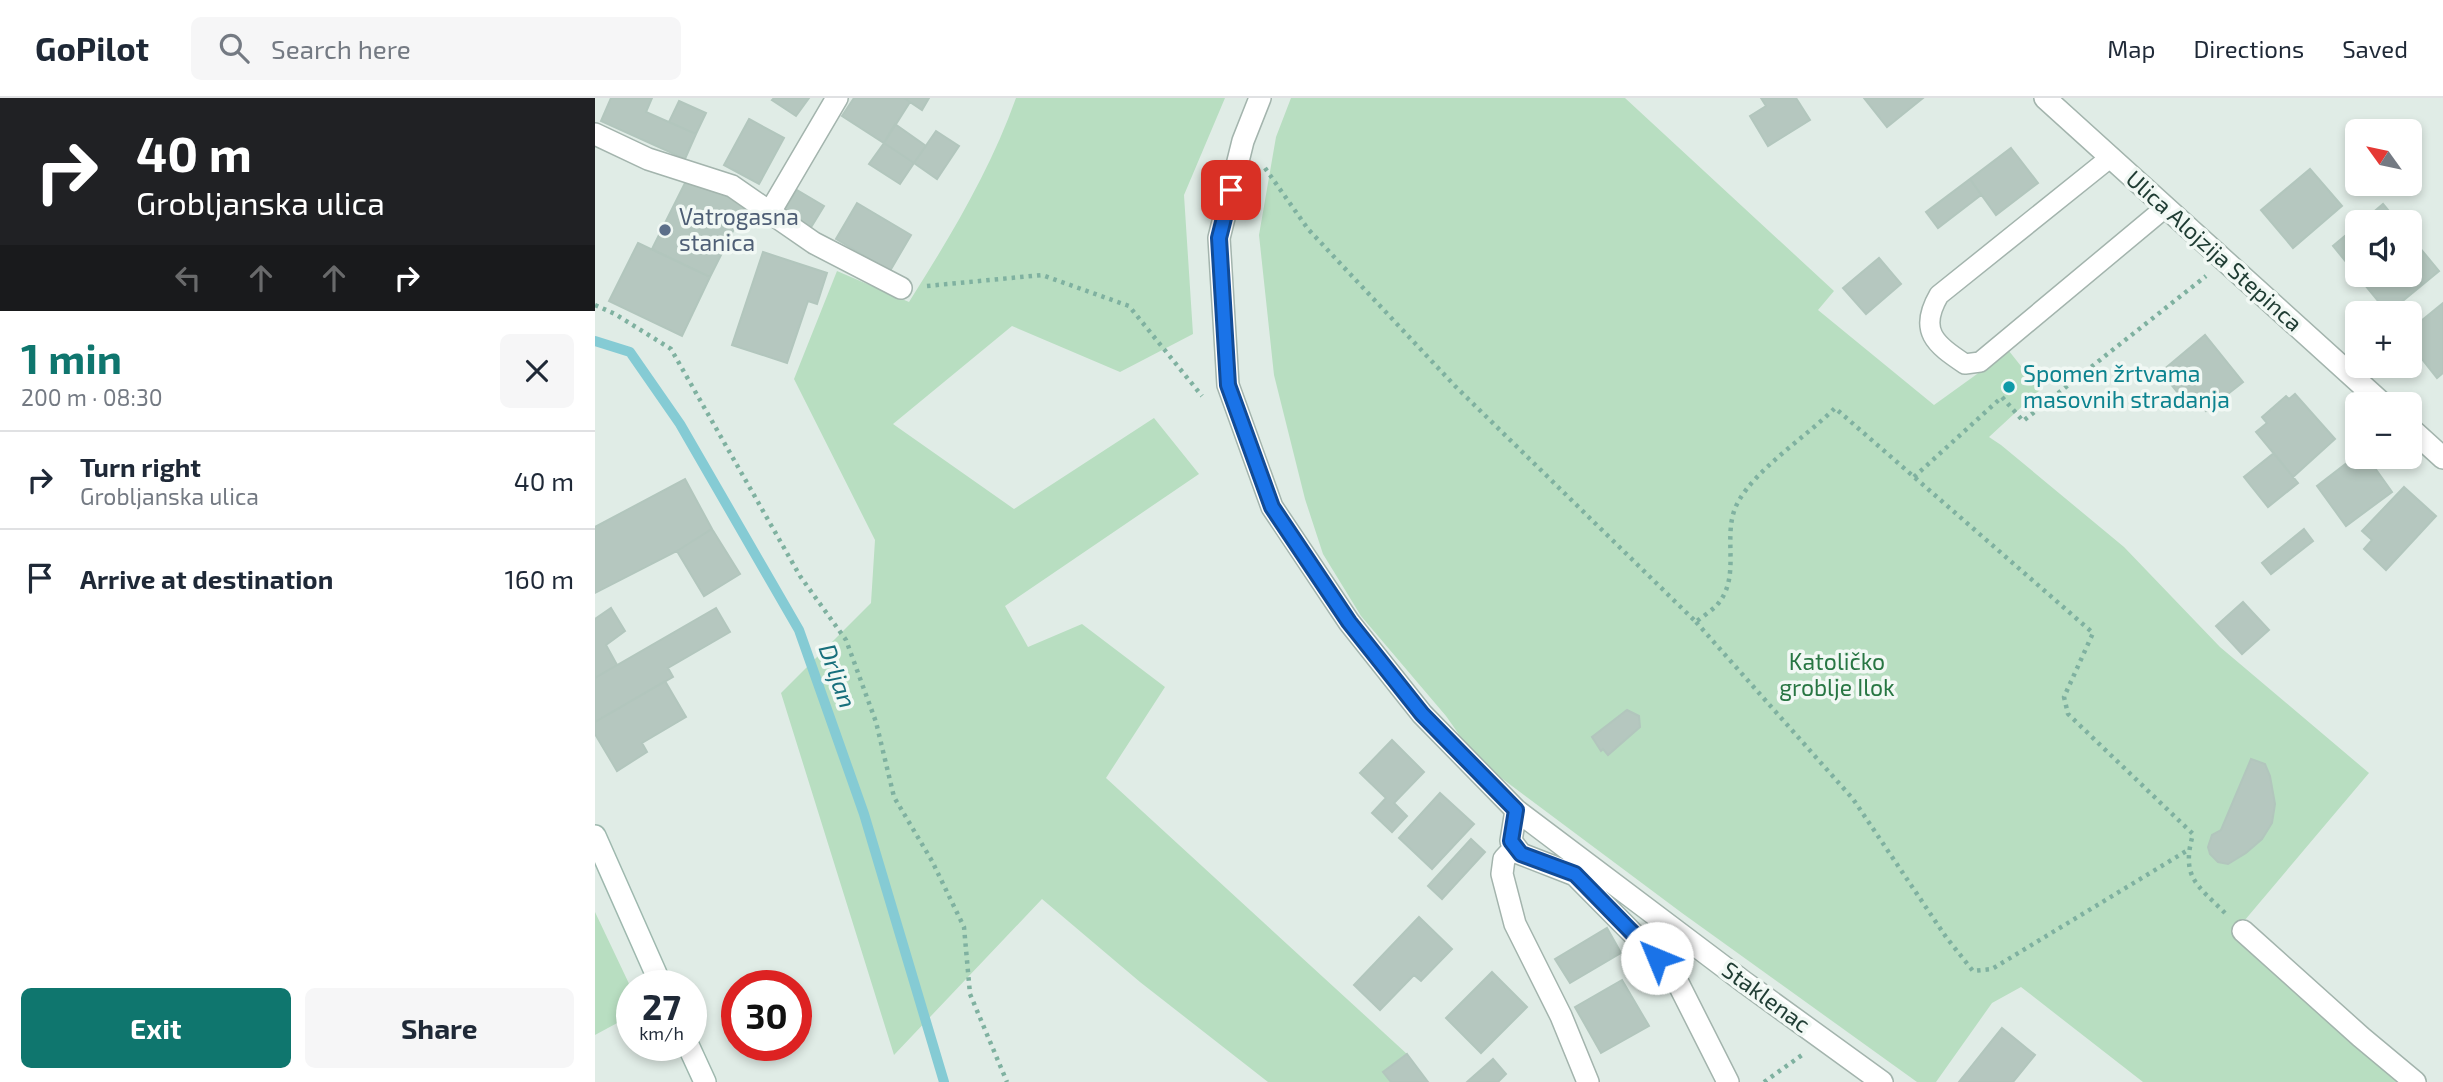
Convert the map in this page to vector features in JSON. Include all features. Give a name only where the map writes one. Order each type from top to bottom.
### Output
[{"type":"street","points":[[770,212],[837,98]]},
{"type":"street","name":"Staklenac","points":[[1261,98],[1243,141],[1219,238],[1228,385],[1272,507],[1349,622],[1422,714],[1516,810],[1882,1082]]},
{"type":"street","name":"Ulica Alojzija Stepinca","points":[[2045,98],[2370,392]]},
{"type":"street","points":[[595,134],[648,159],[733,186],[814,243],[901,288]]},
{"type":"street","points":[[2422,439],[2443,458]]},
{"type":"street","points":[[1516,810],[1511,841],[1515,847],[1521,854],[1575,874],[1674,975],[1728,1082]]},
{"type":"street","points":[[595,836],[654,970]]},
{"type":"street","points":[[1515,847],[1504,859],[1502,874],[1515,924],[1561,1016],[1588,1082]]},
{"type":"street","points":[[2243,931],[2415,1082]]},
{"type":"street","points":[[695,1061],[705,1082]]},
{"type":"lane","points":[[2111,157],[1939,295],[1929,312],[1929,327],[1936,340],[1950,354],[1965,364],[1980,362],[2166,207]]},
{"type":"path","points":[[1270,174],[1308,229],[1455,386],[1696,622],[1853,799],[1946,937],[1973,971],[1992,969],[2188,850]]},
{"type":"path","points":[[1914,477],[2002,397],[2024,421],[2225,261]]},
{"type":"path","points":[[901,288],[1042,275],[1129,306],[1207,403]]},
{"type":"path","points":[[595,305],[615,314],[671,349],[800,576],[846,640],[876,722],[894,797],[932,861],[964,927],[970,993],[1007,1082]]},
{"type":"path","points":[[1696,622],[1716,605],[1728,588],[1731,566],[1730,520],[1739,501],[1754,480],[1835,408],[2093,633],[2064,697],[2068,714],[2193,834],[2188,850],[2190,876],[2243,931]]},
{"type":"green space","points":[[1016,98],[1225,98],[1184,195],[1193,334],[1120,372],[1012,326],[893,424],[1014,509],[1154,418],[1199,474],[1005,606],[1028,647],[1082,624],[1165,687],[1106,778],[1407,1054],[1383,1072],[1391,1082],[1268,1082],[1140,982],[1042,899],[894,1055],[781,693],[871,603],[875,540],[794,379],[837,271],[909,302],[982,177]]},
{"type":"green space","name":"Katoličko groblje Ilok","points":[[1291,98],[1625,98],[1834,291],[1818,310],[1934,405],[2009,351],[2040,390],[1989,437],[2124,547],[2220,647],[2369,773],[2239,927],[2415,1082],[2143,1082],[2021,987],[1992,1003],[1936,1082],[1917,1082],[1682,913],[1500,777],[1470,750],[1446,716],[1361,616],[1323,554],[1305,499],[1274,375],[1259,235],[1276,137]]},
{"type":"green space","points":[[595,912],[623,970],[616,970],[616,1024],[595,1035]]},
{"type":"building","points":[[611,98],[652,98],[646,112],[696,134],[685,159],[601,121]]},
{"type":"building","points":[[809,98],[796,116],[772,100]]},
{"type":"building","points":[[854,98],[904,98],[910,102],[884,143],[842,116]]},
{"type":"building","points":[[904,98],[929,98],[922,110]]},
{"type":"building","points":[[1761,98],[1796,98],[1810,120],[1768,146],[1750,116],[1766,106]]},
{"type":"building","points":[[1864,98],[1923,98],[1887,127]]},
{"type":"building","points":[[679,101],[706,113],[696,134],[669,122]]},
{"type":"building","points":[[749,119],[784,138],[759,184],[724,165]]},
{"type":"building","points":[[895,124],[926,146],[914,163],[884,143]]},
{"type":"building","points":[[936,131],[959,146],[937,179],[914,163]]},
{"type":"building","points":[[884,143],[914,163],[900,184],[869,164]]},
{"type":"building","points":[[2011,148],[2038,183],[1996,215],[1970,179]]},
{"type":"building","points":[[2310,169],[2342,206],[2293,248],[2261,210]]},
{"type":"building","points":[[689,175],[747,203],[710,277],[652,249]]},
{"type":"building","points":[[1970,179],[1981,195],[1938,228],[1926,212]]},
{"type":"building","points":[[797,190],[824,206],[810,229],[782,213]]},
{"type":"building","points":[[857,203],[911,235],[890,271],[836,239]]},
{"type":"building","points":[[2383,204],[2388,210],[2376,210]]},
{"type":"building","points":[[2345,236],[2345,261],[2333,246]]},
{"type":"building","points":[[638,243],[710,277],[682,336],[609,301]]},
{"type":"building","points":[[2422,250],[2439,271],[2422,285]]},
{"type":"building","points":[[763,252],[827,273],[817,304],[808,301],[787,363],[732,345]]},
{"type":"building","points":[[1879,258],[1901,284],[1866,314],[1843,288]]},
{"type":"building","points":[[2367,287],[2420,287],[2403,301],[2378,301]]},
{"type":"building","points":[[2443,303],[2443,373],[2437,378],[2422,359],[2422,320]]},
{"type":"building","points":[[2205,335],[2243,382],[2206,411],[2194,396],[2186,403],[2161,372]]},
{"type":"building","points":[[2295,394],[2335,439],[2293,477],[2256,432],[2267,423],[2262,417],[2286,396],[2289,399]]},
{"type":"building","points":[[2274,453],[2298,483],[2268,507],[2244,477]]},
{"type":"building","points":[[2345,464],[2345,469],[2376,469],[2392,492],[2346,526],[2317,486]]},
{"type":"building","points":[[685,479],[712,529],[677,551],[595,593],[595,527]]},
{"type":"building","points":[[2404,487],[2436,516],[2386,570],[2364,549],[2372,540],[2362,531]]},
{"type":"building","points":[[712,529],[740,574],[704,596],[677,551]]},
{"type":"building","points":[[2304,529],[2313,541],[2271,574],[2262,563]]},
{"type":"building","points":[[2243,602],[2269,630],[2242,654],[2216,626]]},
{"type":"building","points":[[611,608],[625,631],[606,645],[617,665],[595,678],[595,619]]},
{"type":"building","points":[[716,608],[730,632],[668,668],[673,677],[595,722],[595,678]]},
{"type":"building","points":[[665,681],[686,717],[642,743],[647,752],[617,771],[595,734],[595,722]]},
{"type":"building","points":[[1627,710],[1639,716],[1640,727],[1608,755],[1603,749],[1601,751],[1592,737]]},
{"type":"building","points":[[1392,740],[1424,772],[1394,803],[1407,816],[1392,832],[1372,813],[1386,798],[1360,773]]},
{"type":"building","points":[[2251,759],[2265,764],[2270,776],[2275,804],[2272,823],[2262,839],[2246,853],[2228,864],[2218,862],[2210,854],[2208,847],[2212,835],[2221,830]]},
{"type":"building","points":[[1440,793],[1474,824],[1432,869],[1399,838]]},
{"type":"building","points":[[1471,839],[1485,852],[1442,899],[1428,886]]},
{"type":"building","points":[[1419,917],[1452,949],[1421,981],[1414,975],[1380,1010],[1354,985]]},
{"type":"building","points":[[1607,928],[1621,953],[1570,983],[1555,959]]},
{"type":"building","points":[[1492,972],[1527,1007],[1481,1053],[1446,1018]]},
{"type":"building","points":[[1622,980],[1649,1026],[1601,1053],[1575,1007]]},
{"type":"building","points":[[2002,1028],[2035,1055],[2013,1082],[1959,1082]]},
{"type":"building","points":[[1407,1054],[1428,1082],[1391,1082],[1383,1072]]},
{"type":"building","points":[[1493,1059],[1506,1074],[1498,1082],[1467,1082]]},
{"type":"waterway","name":"Drljan","points":[[595,341],[630,352],[680,424],[799,630],[864,814],[944,1082]]},
{"type":"place","name":"Vatrogasna stanica","points":[[665,230]]},
{"type":"place","name":"Spomen žrtvama masovnih stradanja","points":[[2009,387]]},
{"type":"route","points":[[1231,190],[1219,238],[1228,385],[1272,507],[1349,622],[1422,714],[1516,810],[1511,841],[1521,854],[1575,874],[1657,958]]}]
